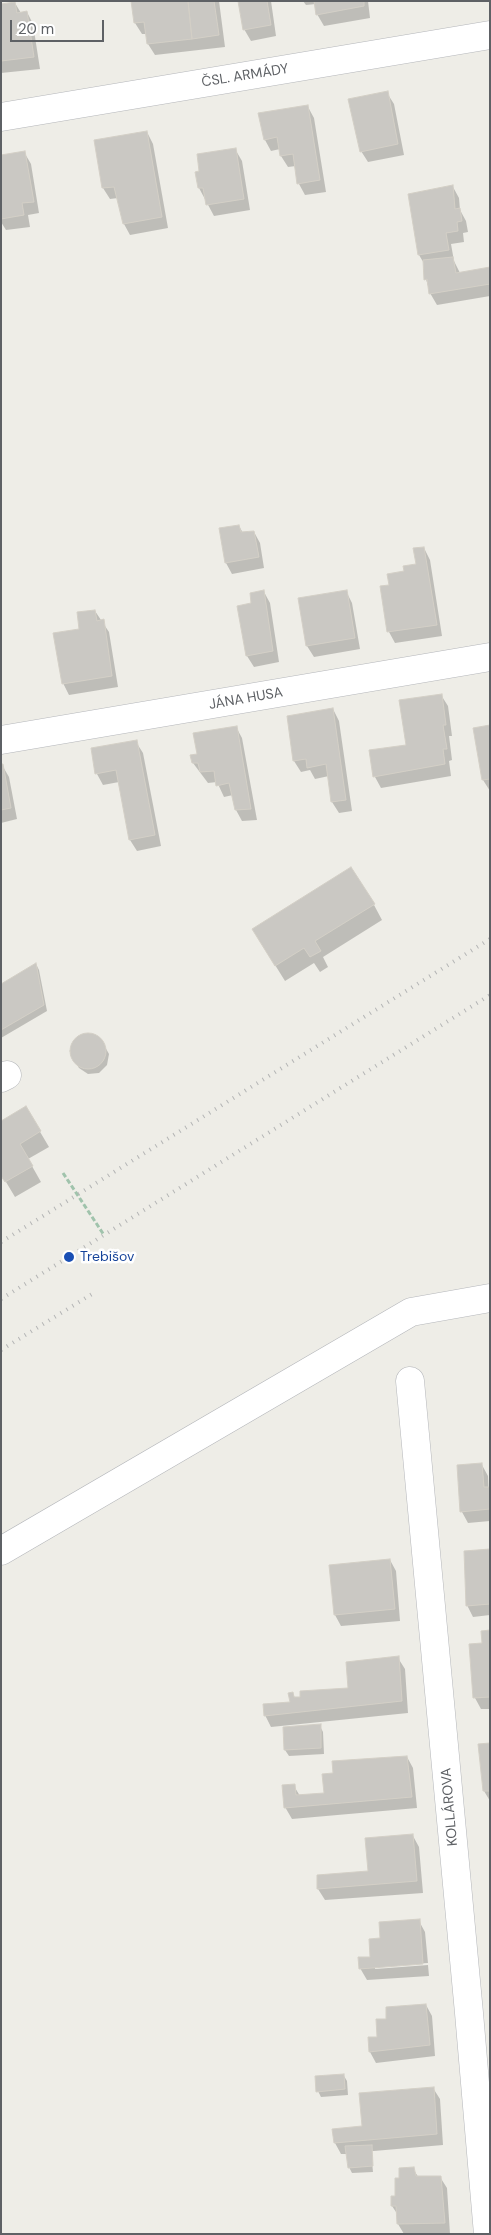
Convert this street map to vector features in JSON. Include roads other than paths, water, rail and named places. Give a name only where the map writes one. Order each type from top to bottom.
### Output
[{"type":"street","name":"ČSL. ARMÁDY","points":[[1,116],[490,36]]},
{"type":"street","name":"JÁNA HUSA","points":[[1,740],[490,657]]},
{"type":"street","points":[[1,1551],[411,1312],[490,1298]]},
{"type":"street","name":"KOLLÁROVA","points":[[410,1381],[480,2012],[488,2234]]},
{"type":"railway","points":[[1,1242],[490,939]]},
{"type":"railway","points":[[1,1299],[490,995]]},
{"type":"railway","points":[[1,1350],[92,1294]]},
{"type":"place","name":"Trebišov","points":[[69,1257]]}]
